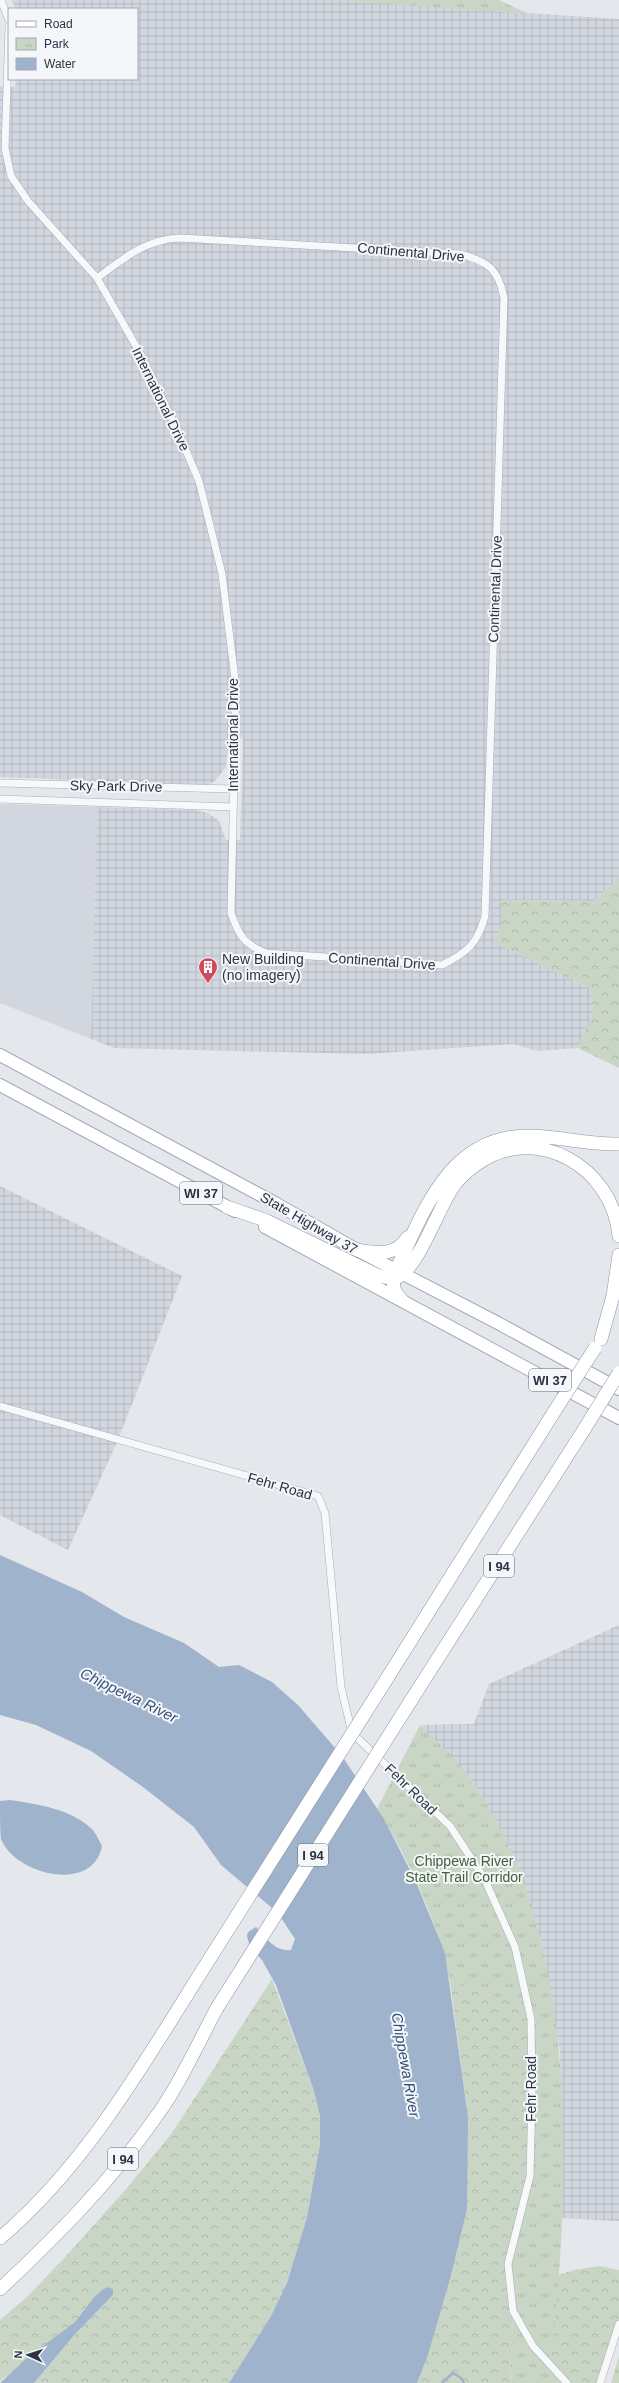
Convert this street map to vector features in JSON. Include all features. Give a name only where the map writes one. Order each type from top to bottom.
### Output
[{"type":"highway","points":[[357,1250],[389,1253],[397,1249],[404,1243],[441,1181],[454,1166],[476,1150],[492,1142],[528,1136],[599,1144],[619,1144]]},
{"type":"highway","points":[[227,1207],[267,1221],[377,1274],[397,1274],[418,1254],[452,1189],[465,1174],[488,1157],[513,1149],[550,1151],[589,1172],[607,1194],[614,1210],[619,1236]]},
{"type":"highway","points":[[402,1300],[394,1291],[397,1274],[425,1210]]},
{"type":"highway","points":[[598,1343],[613,1296],[619,1255]]},
{"type":"highway","name":"I 94","points":[[0,2238],[63,2175],[120,2101],[619,1310]]},
{"type":"highway","name":"I 94","points":[[0,2288],[41,2251],[98,2192],[154,2119],[217,2008],[619,1373]]},
{"type":"main road","name":"State Highway 37","points":[[0,1055],[275,1203],[397,1274],[496,1322],[619,1389]]},
{"type":"main road","name":"State Highway 37","points":[[0,1085],[619,1418]]},
{"type":"street","points":[[1,0],[8,18]]},
{"type":"street","name":"International Drive","points":[[8,55],[5,141],[9,170],[14,182],[28,201],[97,278],[140,353],[175,425],[199,481],[222,574],[236,687],[233,807]]},
{"type":"street","name":"Continental Drive","points":[[97,278],[148,244],[167,239],[180,238],[460,254],[479,259],[492,269],[501,282],[504,298],[500,441],[485,916],[481,933],[471,946],[457,958],[442,965],[266,953],[250,947],[237,930],[231,913],[233,807]]},
{"type":"street","name":"Sky Park Drive","points":[[0,783],[233,789]]},
{"type":"street","name":"Sky Park Drive","points":[[0,799],[233,807]]},
{"type":"street","name":"Fehr Road","points":[[0,1406],[318,1496],[325,1513],[341,1687],[352,1733],[450,1826],[484,1878],[515,1946],[531,2019],[532,2096],[530,2176],[508,2264],[512,2310],[533,2346],[567,2383]]},
{"type":"street","points":[[600,2383],[619,2324]]},
{"type":"shaded area","points":[[12,0],[333,0],[619,19],[619,878],[594,901],[501,900],[501,926],[494,942],[591,989],[593,1013],[578,1048],[537,1051],[514,1044],[366,1054],[114,1048],[91,1039],[97,807],[193,810],[208,813],[219,821],[226,840],[240,840],[243,738],[229,738],[226,767],[214,782],[207,785],[0,777],[0,86],[15,87],[16,80],[138,80],[138,8],[15,8]]},
{"type":"shaded area","points":[[0,804],[97,807],[91,1039],[0,1003]]},
{"type":"shaded area","points":[[0,1186],[182,1276],[118,1440],[68,1550],[0,1515]]},
{"type":"shaded area","points":[[619,1625],[619,2221],[561,2218],[563,2175],[560,2053],[542,1944],[509,1846],[486,1802],[464,1770],[420,1725],[474,1724],[489,1684]]},
{"type":"green space","points":[[333,0],[499,0],[529,14]]},
{"type":"green space","points":[[619,878],[619,1068],[578,1048],[593,1013],[591,989],[494,942],[501,926],[501,900],[594,901]]},
{"type":"green space","name":"Chippewa River State Trail Corridor","points":[[420,1725],[464,1770],[499,1826],[526,1888],[544,1955],[556,2024],[562,2095],[563,2166],[561,2235],[549,2383],[510,2383],[513,2311],[508,2264],[530,2176],[531,2021],[525,1997],[496,1997],[450,1981],[438,1937],[421,1892],[400,1848],[377,1809]]},
{"type":"green space","points":[[272,1979],[314,2091],[320,2116],[320,2144],[307,2217],[287,2283],[271,2316],[229,2383],[34,2383],[76,2333],[113,2295],[95,2296],[75,2322],[0,2381],[0,2320],[28,2296],[67,2255],[127,2188],[172,2133]]},
{"type":"green space","points":[[450,1981],[496,1997],[525,1997],[531,2021],[530,2176],[513,2311],[510,2383],[444,2383],[443,2381],[440,2383],[417,2383],[428,2354],[450,2279],[468,2117]]},
{"type":"green space","points":[[599,2266],[619,2270],[619,2324],[600,2383],[549,2383],[558,2275],[574,2270]]},
{"type":"green space","points":[[619,2356],[619,2383],[611,2383]]},
{"type":"water","name":"Chippewa River","points":[[0,1555],[82,1592],[124,1617],[184,1643],[219,1667],[239,1665],[272,1682],[298,1705],[342,1756],[384,1819],[416,1882],[445,1953],[468,2117],[467,2209],[450,2279],[428,2355],[417,2383],[229,2383],[271,2316],[287,2283],[307,2217],[320,2144],[320,2116],[314,2091],[276,1985],[262,1960],[250,1947],[247,1936],[248,1932],[256,1927],[271,1943],[280,1949],[285,1950],[291,1950],[295,1939],[278,1913],[221,1865],[194,1827],[143,1787],[91,1751],[36,1725],[0,1715]]},
{"type":"water","points":[[10,1800],[31,1803],[65,1812],[85,1823],[96,1834],[102,1846],[96,1861],[84,1870],[70,1874],[53,1874],[37,1870],[21,1862],[9,1852],[1,1839],[0,1801]]},
{"type":"water","points":[[107,2287],[113,2289],[113,2295],[76,2333],[34,2383],[0,2383],[27,2358],[75,2322],[95,2296]]},
{"type":"waterway","points":[[442,2383],[453,2373],[461,2378],[464,2383]]},
{"type":"place","name":"New Building (no imagery)","points":[[208,984]]}]
